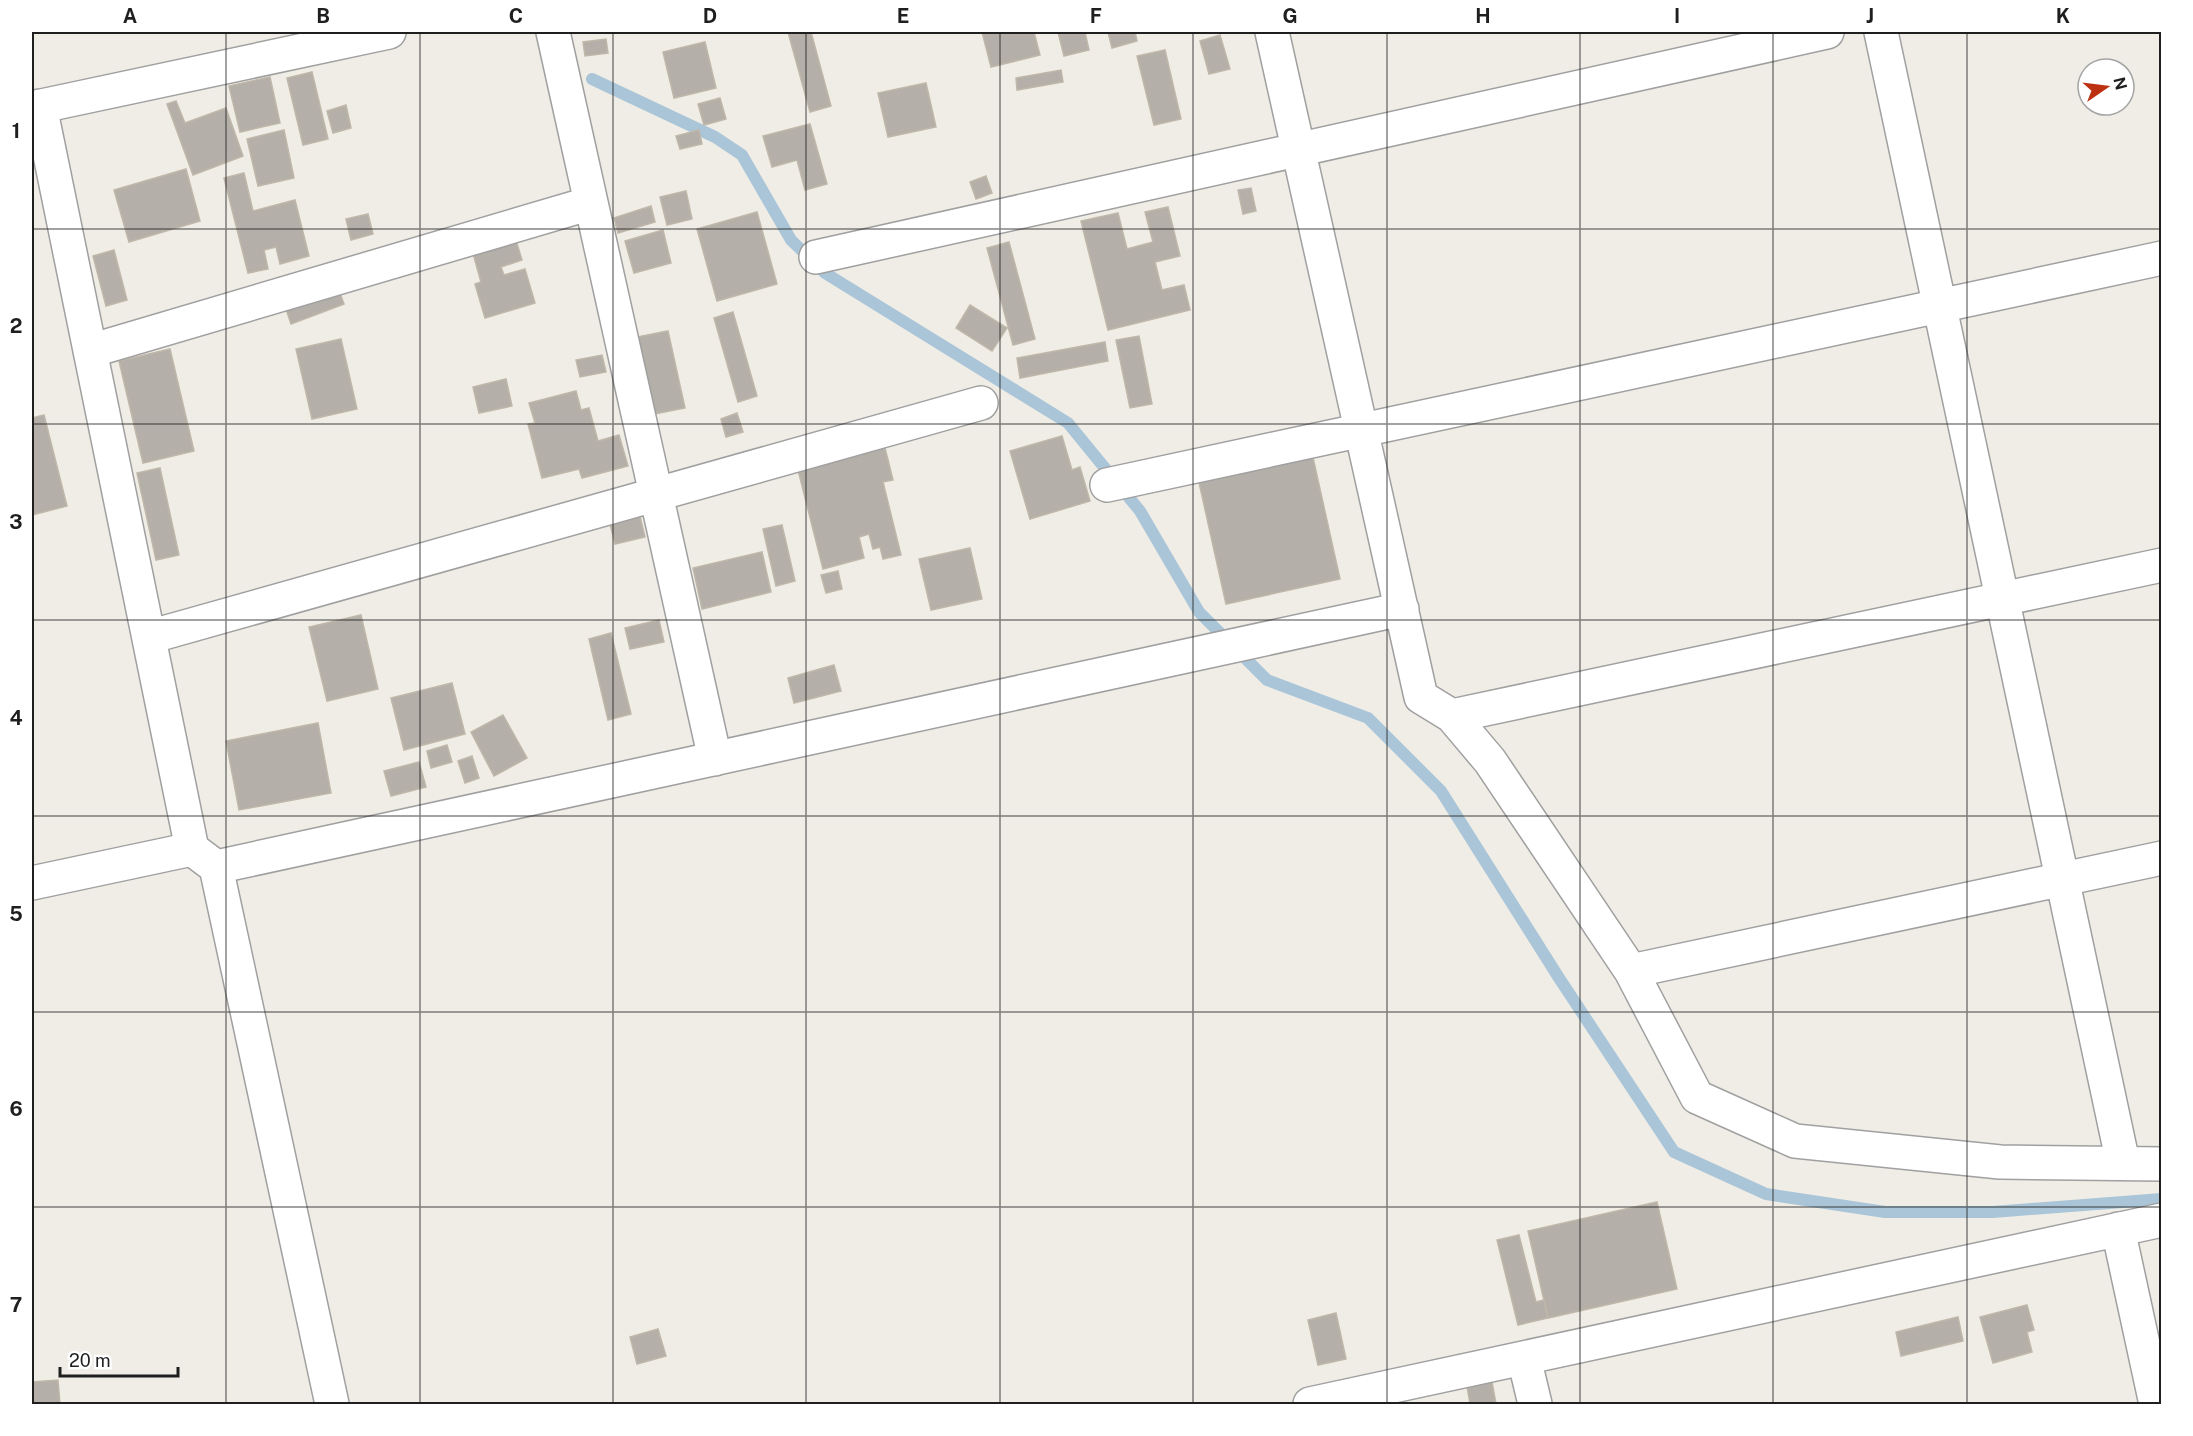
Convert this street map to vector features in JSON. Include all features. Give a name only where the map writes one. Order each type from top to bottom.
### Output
[{"type":"street","points":[[332,1404],[204,858],[149,637],[90,351],[36,107],[263,45],[389,32]]},
{"type":"street","points":[[553,32],[715,759]]},
{"type":"street","points":[[1272,32],[1421,697],[1452,716],[1490,761],[1631,972],[1698,1097],[1795,1141],[2000,1162],[2162,1164]]},
{"type":"street","points":[[816,257],[1827,32]]},
{"type":"street","points":[[1881,32],[2123,1163]]},
{"type":"street","points":[[90,351],[591,203]]},
{"type":"street","points":[[1107,485],[2162,258]]},
{"type":"street","points":[[149,637],[981,403]]},
{"type":"street","points":[[1452,716],[2162,565]]},
{"type":"street","points":[[32,883],[204,858],[715,759],[1402,609]]},
{"type":"street","points":[[1631,972],[2162,858]]},
{"type":"street","points":[[1310,1404],[2162,1220]]},
{"type":"street","points":[[2118,1229],[2157,1404]]},
{"type":"street","points":[[1524,1358],[1534,1404]]},
{"type":"building","points":[[788,32],[811,32],[831,106],[810,112]]},
{"type":"building","points":[[982,32],[1034,32],[1040,55],[991,67]]},
{"type":"building","points":[[1058,32],[1085,32],[1089,50],[1064,56]]},
{"type":"building","points":[[1108,32],[1135,32],[1137,41],[1112,48]]},
{"type":"building","points":[[1220,35],[1230,69],[1209,74],[1200,41]]},
{"type":"building","points":[[606,39],[608,53],[585,56],[583,42]]},
{"type":"building","points":[[705,42],[716,88],[674,98],[663,52]]},
{"type":"building","points":[[1165,50],[1181,119],[1154,125],[1137,56]]},
{"type":"building","points":[[1061,70],[1063,82],[1017,90],[1016,78]]},
{"type":"building","points":[[312,72],[328,139],[303,145],[287,78]]},
{"type":"building","points":[[270,77],[280,123],[240,132],[229,86]]},
{"type":"building","points":[[926,83],[936,127],[888,137],[878,93]]},
{"type":"building","points":[[720,98],[726,119],[704,125],[698,104]]},
{"type":"building","points":[[176,101],[185,123],[226,108],[243,156],[193,175],[167,104]]},
{"type":"building","points":[[346,105],[351,128],[333,133],[327,111]]},
{"type":"building","points":[[810,124],[827,184],[805,190],[797,160],[772,167],[763,136]]},
{"type":"building","points":[[284,130],[294,178],[258,186],[247,139]]},
{"type":"building","points":[[699,130],[702,144],[680,149],[676,136]]},
{"type":"building","points":[[186,169],[200,221],[129,242],[114,190]]},
{"type":"building","points":[[244,173],[253,211],[295,200],[309,256],[280,264],[276,247],[264,250],[268,269],[248,273],[224,178]]},
{"type":"building","points":[[986,176],[992,193],[976,199],[970,182]]},
{"type":"building","points":[[1251,188],[1256,211],[1243,214],[1238,190]]},
{"type":"building","points":[[686,191],[692,219],[667,225],[660,197]]},
{"type":"building","points":[[651,206],[655,222],[618,233],[614,218]]},
{"type":"building","points":[[1168,207],[1180,256],[1155,262],[1162,290],[1184,285],[1190,310],[1108,330],[1081,221],[1118,213],[1127,249],[1153,242],[1145,212]]},
{"type":"building","points":[[757,212],[777,284],[717,301],[697,229]]},
{"type":"building","points":[[368,214],[373,234],[351,240],[346,219]]},
{"type":"building","points":[[663,230],[671,263],[634,273],[625,241]]},
{"type":"building","points":[[515,237],[522,260],[501,267],[504,275],[525,269],[535,303],[485,318],[475,284],[481,282],[472,250]]},
{"type":"building","points":[[1009,242],[1035,339],[1013,345],[987,248]]},
{"type":"building","points":[[114,250],[127,300],[106,306],[93,256]]},
{"type":"building","points":[[338,288],[344,304],[291,324],[286,309]]},
{"type":"building","points":[[970,305],[1007,328],[992,351],[956,328]]},
{"type":"building","points":[[733,312],[757,396],[738,402],[714,318]]},
{"type":"building","points":[[668,331],[685,408],[654,414],[637,337]]},
{"type":"building","points":[[1139,336],[1152,404],[1130,408],[1116,340]]},
{"type":"building","points":[[341,339],[357,409],[312,419],[296,349]]},
{"type":"building","points":[[1105,342],[1108,361],[1020,378],[1017,358]]},
{"type":"building","points":[[170,349],[194,451],[143,463],[119,361]]},
{"type":"building","points":[[602,355],[606,372],[580,377],[576,360]]},
{"type":"building","points":[[506,379],[512,406],[479,413],[473,387]]},
{"type":"building","points":[[576,391],[581,410],[589,408],[598,441],[619,435],[628,466],[582,478],[579,469],[542,478],[528,424],[535,423],[529,403]]},
{"type":"building","points":[[737,413],[743,432],[726,437],[721,419]]},
{"type":"building","points":[[44,415],[67,506],[32,515],[32,418]]},
{"type":"building","points":[[1062,436],[1072,470],[1080,467],[1090,501],[1030,519],[1010,451]]},
{"type":"building","points":[[884,444],[893,480],[883,482],[901,555],[883,559],[880,547],[873,549],[869,534],[859,537],[864,558],[823,569],[797,466]]},
{"type":"building","points":[[1312,453],[1340,579],[1226,604],[1198,478]]},
{"type":"building","points":[[160,468],[179,555],[156,560],[137,473]]},
{"type":"building","points":[[638,508],[645,537],[615,544],[608,516]]},
{"type":"building","points":[[782,525],[795,581],[776,586],[763,529]]},
{"type":"building","points":[[970,548],[982,599],[931,610],[919,559]]},
{"type":"building","points":[[762,552],[771,592],[702,609],[693,568]]},
{"type":"building","points":[[838,571],[842,589],[826,593],[821,575]]},
{"type":"building","points":[[361,615],[378,689],[327,701],[309,627]]},
{"type":"building","points":[[659,620],[664,642],[630,649],[625,628]]},
{"type":"building","points":[[611,633],[631,714],[608,720],[589,639]]},
{"type":"building","points":[[834,665],[841,691],[794,703],[788,678]]},
{"type":"building","points":[[452,683],[465,734],[404,750],[391,698]]},
{"type":"building","points":[[503,715],[527,758],[494,776],[471,732]]},
{"type":"building","points":[[318,723],[331,793],[239,810],[226,741]]},
{"type":"building","points":[[447,745],[452,762],[431,768],[427,751]]},
{"type":"building","points":[[472,756],[479,778],[465,783],[458,761]]},
{"type":"building","points":[[419,762],[426,787],[391,796],[384,771]]},
{"type":"building","points":[[1657,1202],[1677,1289],[1548,1318],[1528,1231]]},
{"type":"building","points":[[1519,1235],[1536,1302],[1544,1300],[1548,1318],[1518,1325],[1497,1240]]},
{"type":"building","points":[[2027,1305],[2034,1330],[2027,1332],[2032,1352],[1993,1363],[1980,1317]]},
{"type":"building","points":[[1336,1313],[1346,1359],[1318,1365],[1308,1320]]},
{"type":"building","points":[[1958,1317],[1963,1341],[1901,1356],[1896,1332]]},
{"type":"building","points":[[658,1329],[666,1356],[637,1364],[630,1337]]},
{"type":"building","points":[[58,1380],[60,1404],[32,1404],[32,1382]]},
{"type":"building","points":[[1492,1382],[1496,1404],[1470,1404],[1467,1386]]},
{"type":"waterway","points":[[592,79],[715,137],[742,155],[791,240],[825,273],[1068,423],[1140,511],[1199,612],[1267,680],[1368,718],[1441,791],[1559,978],[1674,1152],[1766,1194],[1885,1212],[1993,1212],[2162,1199]]}]
